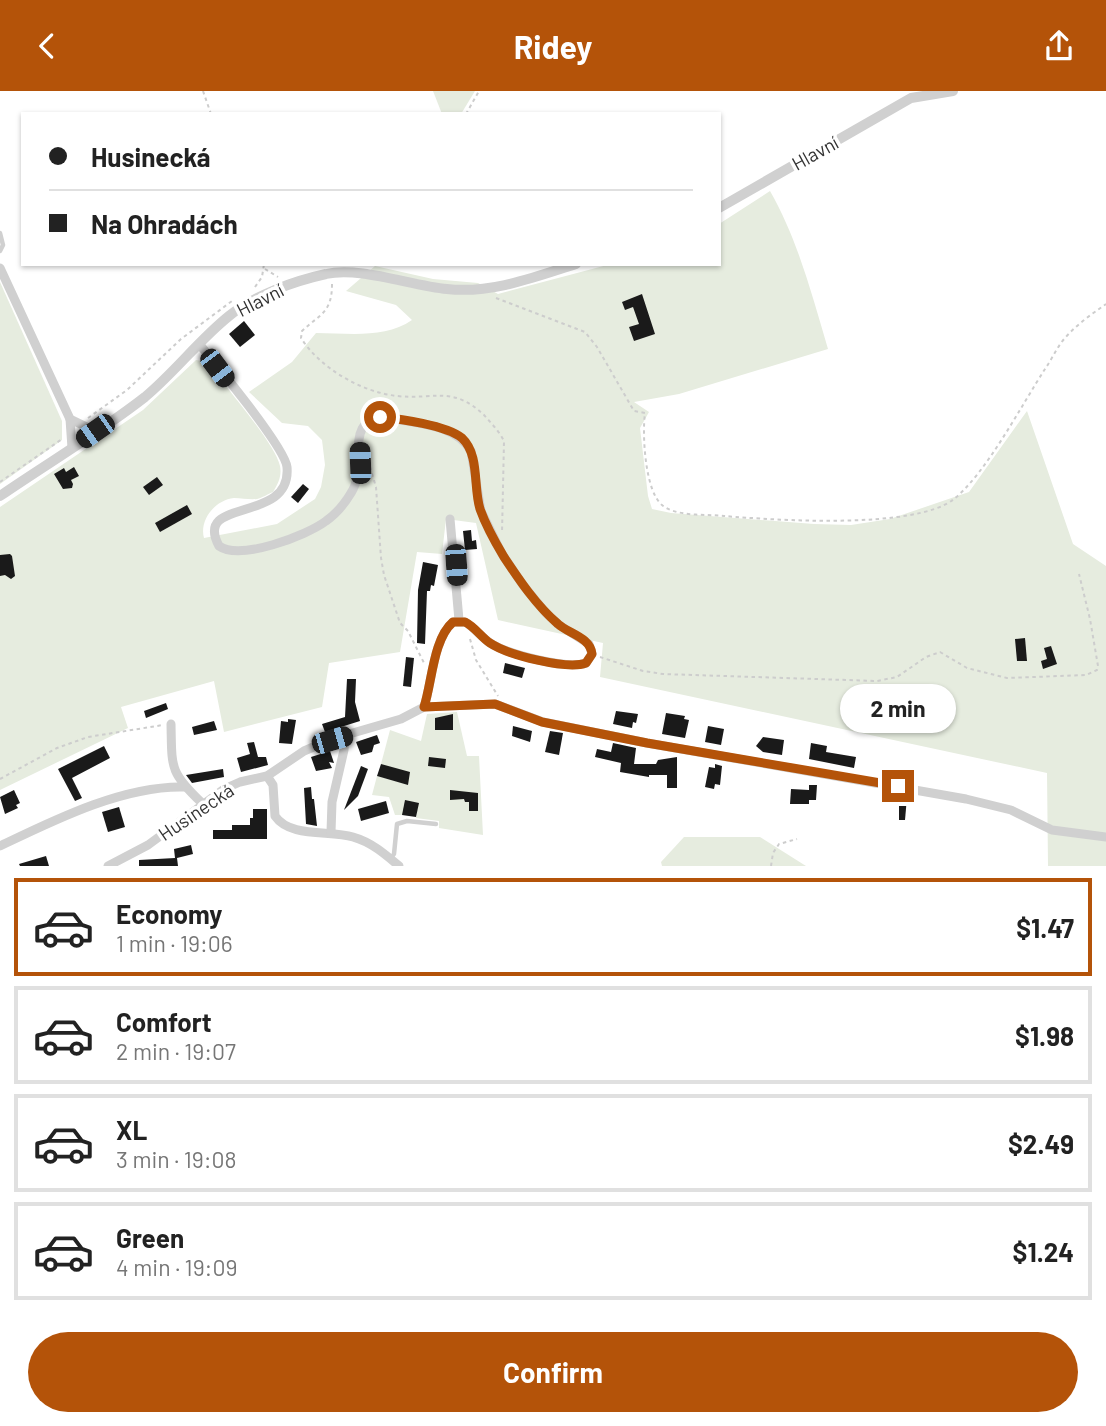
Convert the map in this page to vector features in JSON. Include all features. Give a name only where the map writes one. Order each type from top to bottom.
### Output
[{"type":"street","name":"Hlavní","points":[[721,207],[911,99],[953,91]]},
{"type":"street","name":"Hlavní","points":[[0,496],[156,388],[230,315],[247,304],[304,280],[332,272],[449,290],[485,289],[524,281],[570,266]]},
{"type":"street","points":[[0,268],[70,419],[72,448]]},
{"type":"street","points":[[200,345],[270,435],[287,464],[286,479],[280,492],[272,500],[262,506],[232,512],[219,520],[214,533],[219,546],[224,550],[256,548],[303,534],[327,521],[352,492],[358,477],[362,430],[371,420],[380,417],[435,428],[454,433],[471,451],[476,494],[481,511],[502,554],[523,585],[559,625],[589,644],[592,654],[586,663],[567,666],[492,645],[471,625],[459,620],[453,622],[443,633],[424,707],[487,704],[503,706],[542,722],[966,799],[1011,810],[1052,830],[1106,837]]},
{"type":"street","points":[[70,419],[95,431]]},
{"type":"street","points":[[450,519],[459,620]]},
{"type":"street","name":"Husinecká","points":[[108,866],[148,845],[202,803],[240,782],[267,776],[304,751],[401,719],[424,707]]},
{"type":"street","points":[[171,724],[173,767],[185,787],[202,803]]},
{"type":"street","points":[[331,832],[332,802],[345,736]]},
{"type":"street","points":[[267,776],[273,785],[275,816],[289,829],[331,832],[368,842],[399,866]]},
{"type":"street","points":[[0,846],[124,794],[185,787]]},
{"type":"lane","points":[[0,233],[3,246],[0,251]]},
{"type":"lane","points":[[390,858],[394,854],[397,824],[407,821],[436,824]]},
{"type":"path","points":[[202,91],[210,112]]},
{"type":"path","points":[[467,112],[480,91]]},
{"type":"path","points":[[264,266],[270,274],[281,278]]},
{"type":"path","points":[[255,288],[264,266]]},
{"type":"path","points":[[332,272],[331,301],[323,314],[302,331],[301,338],[327,366],[361,385],[400,396],[453,396],[469,402],[500,433],[503,441],[502,554]]},
{"type":"path","points":[[485,289],[490,296],[585,332],[597,347],[634,411],[645,413],[644,446],[653,491],[665,507],[679,512],[766,519],[852,521],[904,515],[929,510],[956,497],[984,464],[1064,338],[1106,304]]},
{"type":"path","points":[[0,482],[62,441],[62,436]]},
{"type":"path","points":[[359,447],[370,464],[376,488],[380,558],[400,624],[408,631],[432,676]]},
{"type":"path","points":[[592,654],[643,671],[663,674],[859,682],[897,677],[926,657],[940,652],[967,668],[1007,678],[1086,675],[1097,670],[1098,666],[1079,574]]},
{"type":"path","points":[[471,625],[470,644],[476,660],[503,706]]},
{"type":"path","points":[[0,779],[57,748],[88,737],[171,724]]},
{"type":"path","points":[[771,866],[773,853],[779,844],[797,839]]},
{"type":"shaded area","points":[[433,91],[475,91],[462,112],[441,112]]},
{"type":"shaded area","points":[[770,191],[796,248],[828,349],[679,394],[634,402],[649,412],[640,428],[652,509],[671,513],[814,524],[851,525],[890,519],[969,492],[1027,411],[1073,544],[1106,566],[1106,866],[1048,866],[1047,773],[600,677],[603,643],[498,620],[476,523],[446,519],[442,554],[417,552],[400,652],[329,663],[322,707],[224,732],[214,681],[121,707],[128,728],[0,790],[0,507],[143,410],[196,360],[207,362],[269,443],[280,466],[279,480],[273,492],[257,499],[234,498],[215,507],[206,518],[204,538],[277,524],[315,499],[321,487],[325,465],[322,440],[308,426],[282,423],[249,392],[292,362],[316,333],[378,332],[390,330],[412,320],[396,305],[346,291],[375,266],[433,279],[478,283],[498,294],[603,266],[721,266],[721,223]]},
{"type":"shaded area","points":[[0,282],[62,421],[62,440],[0,484]]},
{"type":"shaded area","points":[[457,712],[467,756],[479,756],[483,835],[439,828],[439,821],[416,818],[418,803],[402,815],[395,815],[389,797],[372,795],[377,776],[407,784],[381,764],[390,730],[421,741],[427,714]]},
{"type":"shaded area","points":[[684,837],[760,837],[806,866],[662,866],[661,862]]},
{"type":"building","points":[[642,294],[655,334],[634,341],[629,327],[639,324],[633,307],[625,310],[622,302]]},
{"type":"building","points":[[244,321],[255,335],[240,347],[229,334]]},
{"type":"building","points":[[74,467],[79,476],[71,480],[72,488],[63,489],[54,474],[64,468],[66,472]]},
{"type":"building","points":[[157,477],[163,485],[149,495],[143,487]]},
{"type":"building","points":[[303,484],[309,489],[298,503],[291,497]]},
{"type":"building","points":[[187,505],[192,514],[160,532],[155,523]]},
{"type":"building","points":[[471,530],[472,541],[476,540],[477,549],[465,550],[463,531]]},
{"type":"building","points":[[10,554],[15,576],[11,579],[5,575],[0,576],[0,555]]},
{"type":"building","points":[[423,562],[438,565],[434,586],[431,585],[430,591],[427,591],[425,644],[417,643],[418,590]]},
{"type":"building","points":[[1025,638],[1027,661],[1017,661],[1015,639]]},
{"type":"building","points":[[1051,646],[1057,664],[1043,669],[1041,661],[1047,659],[1044,648]]},
{"type":"building","points":[[406,657],[414,658],[411,687],[403,686]]},
{"type":"building","points":[[505,663],[525,668],[522,678],[503,673]]},
{"type":"building","points":[[347,679],[356,679],[355,702],[360,721],[325,732],[322,724],[345,717]]},
{"type":"building","points":[[166,703],[168,709],[146,718],[144,711]]},
{"type":"building","points":[[616,711],[638,714],[632,728],[613,724]]},
{"type":"building","points":[[666,713],[685,716],[684,719],[689,720],[685,738],[662,734]]},
{"type":"building","points":[[453,714],[453,730],[435,730],[435,718]]},
{"type":"building","points":[[288,719],[296,720],[292,744],[279,743],[281,721],[288,722]]},
{"type":"building","points":[[214,721],[217,730],[194,735],[192,727]]},
{"type":"building","points":[[513,726],[532,731],[530,742],[512,736]]},
{"type":"building","points":[[708,726],[724,729],[721,745],[705,742]]},
{"type":"building","points":[[550,731],[563,733],[559,755],[545,752]]},
{"type":"building","points":[[377,735],[380,743],[374,745],[372,752],[361,755],[356,742]]},
{"type":"building","points":[[763,737],[784,740],[782,755],[763,752],[756,746]]},
{"type":"building","points":[[254,742],[258,757],[266,757],[268,765],[241,772],[237,758],[250,754],[247,743]]},
{"type":"building","points":[[613,743],[636,748],[634,764],[656,764],[658,760],[677,757],[677,788],[667,788],[667,775],[649,777],[620,772],[621,763],[595,757],[597,749],[611,752]]},
{"type":"building","points":[[811,743],[827,746],[826,752],[856,757],[854,768],[809,759]]},
{"type":"building","points":[[104,746],[110,758],[72,778],[82,798],[75,801],[58,769]]},
{"type":"building","points":[[330,751],[334,763],[329,762],[332,768],[316,771],[311,757]]},
{"type":"building","points":[[429,757],[446,759],[445,768],[428,766]]},
{"type":"building","points":[[381,764],[410,772],[408,785],[377,776]]},
{"type":"building","points":[[715,764],[722,766],[720,785],[715,784],[714,789],[705,787],[709,767],[715,768]]},
{"type":"building","points":[[361,766],[368,769],[358,796],[344,810]]},
{"type":"building","points":[[223,769],[224,777],[192,783],[186,775]]},
{"type":"building","points":[[809,785],[817,785],[816,800],[809,800],[809,804],[790,804],[791,789],[809,790]]},
{"type":"building","points":[[311,787],[317,826],[306,824],[304,788]]},
{"type":"building","points":[[14,790],[20,803],[16,805],[18,808],[5,814],[0,797]]},
{"type":"building","points":[[450,790],[478,793],[478,811],[469,811],[469,802],[464,799],[450,800]]},
{"type":"building","points":[[899,797],[907,797],[905,820],[899,820]]},
{"type":"building","points":[[405,800],[419,803],[416,817],[402,815]]},
{"type":"building","points":[[386,801],[389,813],[361,821],[358,809]]},
{"type":"building","points":[[119,807],[125,827],[108,832],[102,812]]},
{"type":"building","points":[[253,809],[267,809],[267,839],[213,839],[213,830],[232,830],[232,825],[250,825]]},
{"type":"building","points":[[191,845],[193,854],[177,858],[178,866],[139,866],[139,860],[175,858],[174,849]]},
{"type":"building","points":[[46,856],[49,866],[19,864]]},
{"type":"route","points":[[380,417],[454,433],[466,443],[473,458],[476,494],[481,511],[502,554],[546,613],[570,633],[589,644],[592,654],[586,663],[567,666],[492,645],[471,625],[459,620],[453,622],[443,633],[424,707],[495,704],[542,722],[898,786]]}]
